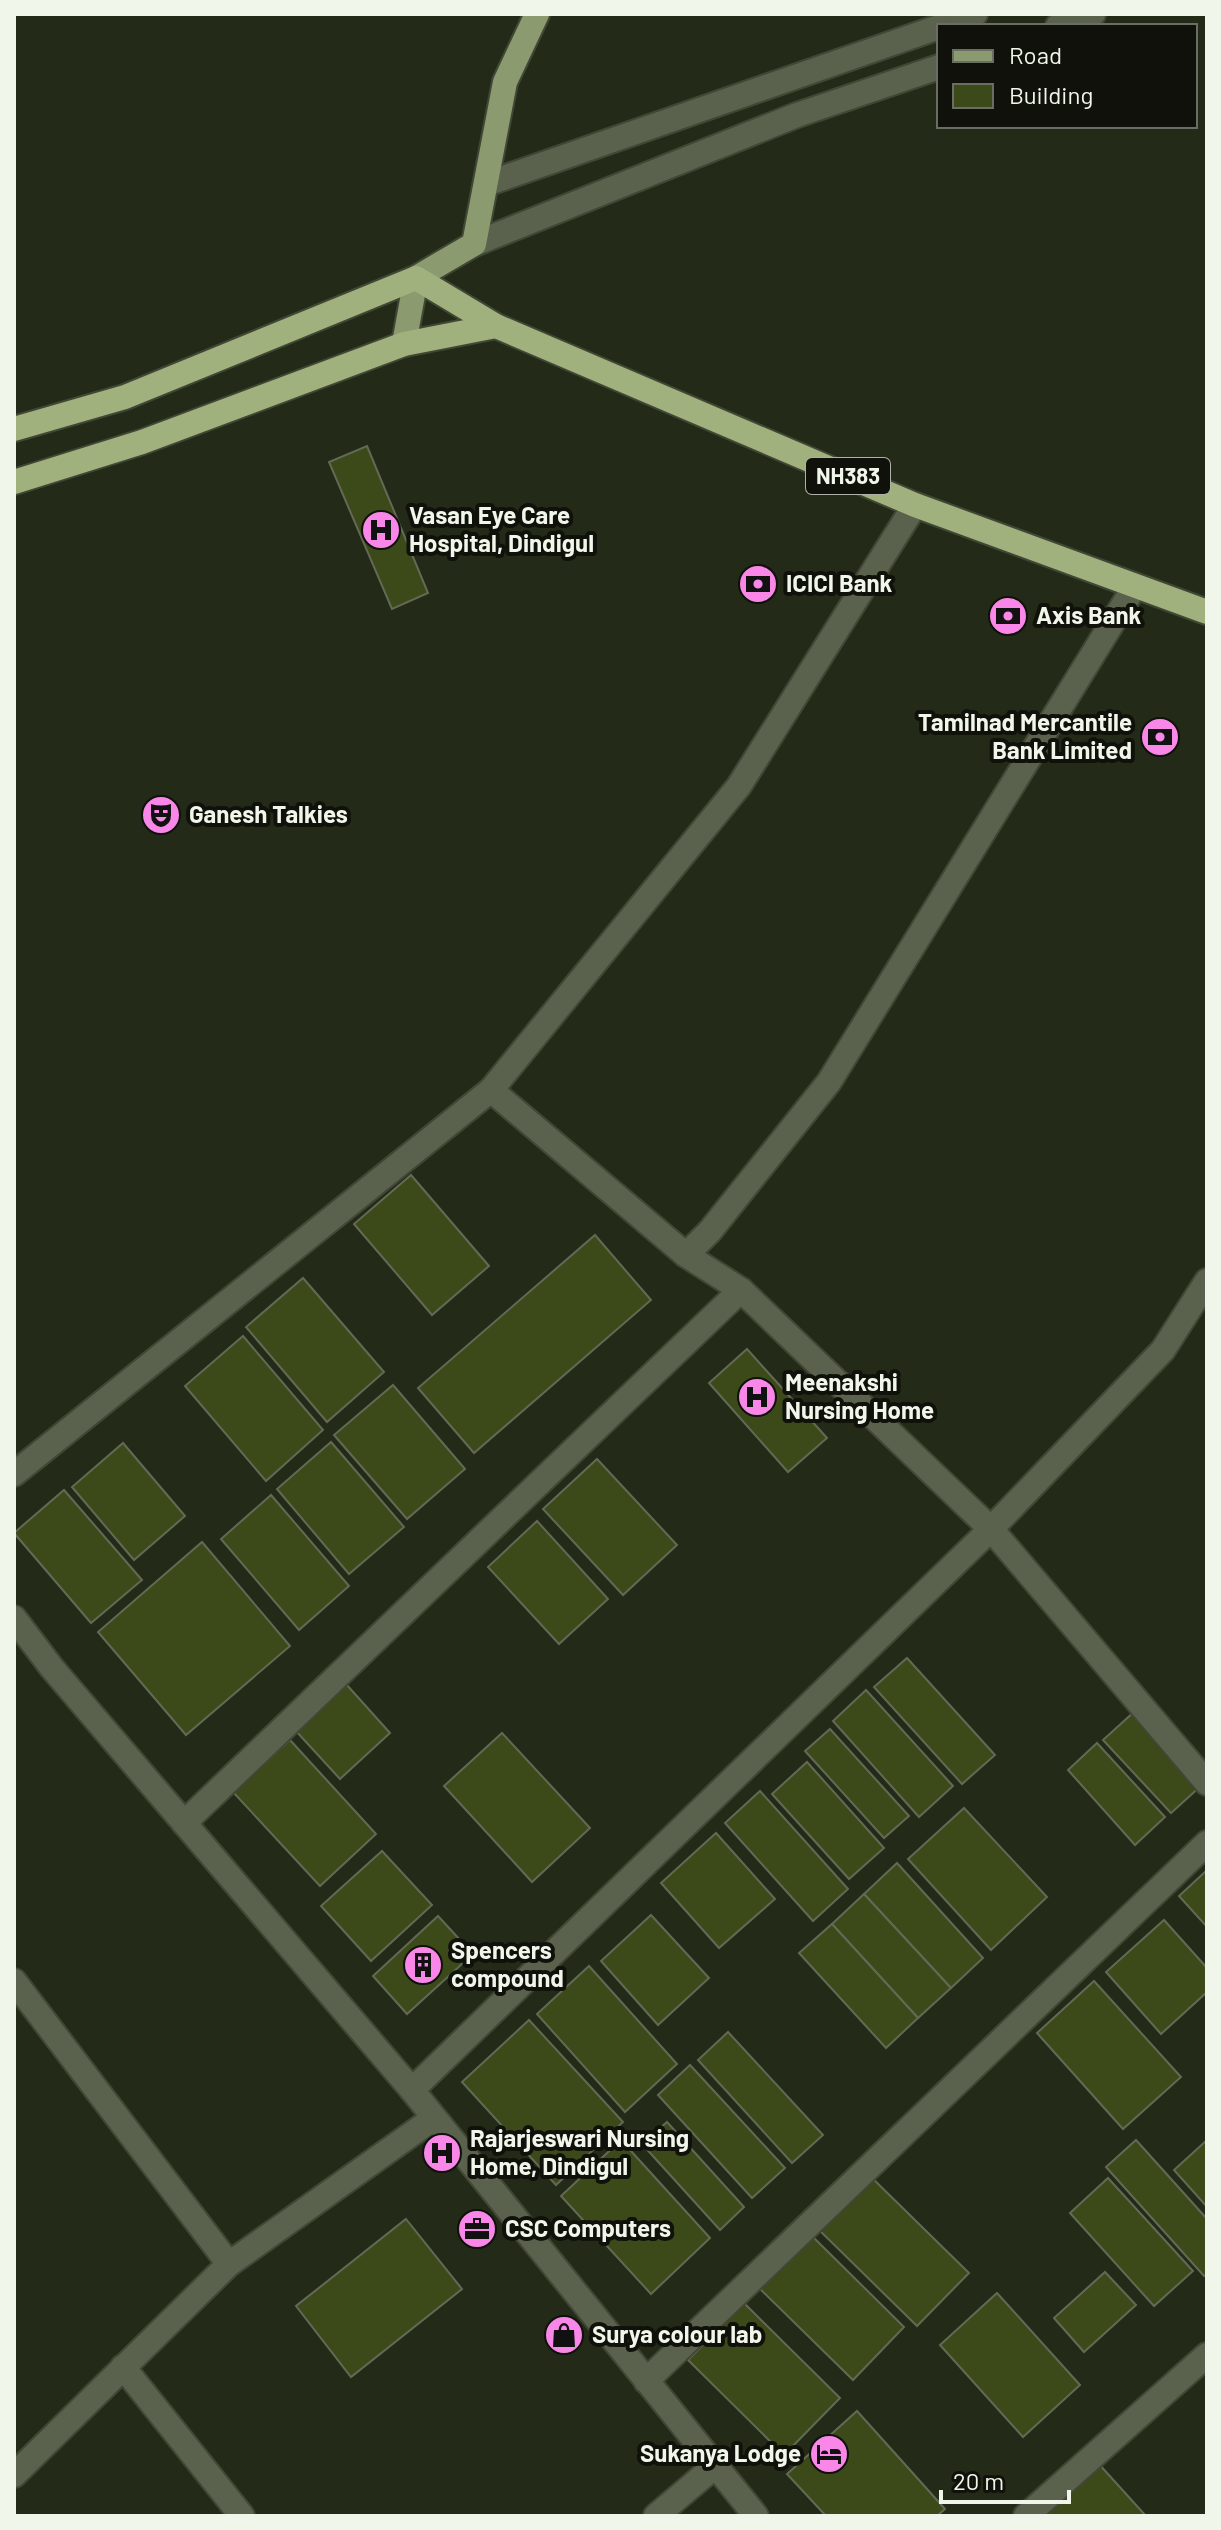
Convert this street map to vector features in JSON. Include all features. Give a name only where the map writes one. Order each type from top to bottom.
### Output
[{"type":"highway","name":"NH383","points":[[416,278],[496,326],[915,505],[1207,612]]},
{"type":"highway","points":[[14,429],[125,397],[416,278]]},
{"type":"highway","points":[[14,482],[142,442],[404,344],[496,326]]},
{"type":"main road","points":[[404,344],[416,278],[474,244],[505,82],[537,14]]},
{"type":"street","points":[[946,24],[975,14]]},
{"type":"street","points":[[1064,24],[1093,14]]},
{"type":"street","points":[[486,184],[937,27]]},
{"type":"street","points":[[474,244],[797,115],[937,68]]},
{"type":"street","points":[[14,1474],[491,1090],[739,786],[915,505]]},
{"type":"street","points":[[686,1255],[710,1231],[829,1082],[1135,586]]},
{"type":"street","points":[[491,1090],[686,1255],[741,1290],[991,1529],[1207,1783]]},
{"type":"street","points":[[412,2090],[991,1529],[1163,1350],[1207,1281]]},
{"type":"street","points":[[184,1823],[741,1290]]},
{"type":"street","points":[[14,1618],[52,1668],[412,2090],[756,2516]]},
{"type":"street","points":[[646,2381],[1207,1843]]},
{"type":"street","points":[[14,1981],[229,2264]]},
{"type":"street","points":[[14,2475],[229,2264],[434,2118]]},
{"type":"street","points":[[1026,2516],[1207,2355]]},
{"type":"street","points":[[123,2367],[242,2516]]},
{"type":"street","points":[[656,2516],[715,2466]]},
{"type":"building","points":[[367,446],[428,593],[392,609],[329,462]]},
{"type":"building","points":[[411,1175],[489,1266],[432,1315],[354,1224]]},
{"type":"building","points":[[595,1235],[651,1300],[474,1453],[418,1388]]},
{"type":"building","points":[[303,1278],[384,1372],[327,1422],[246,1327]]},
{"type":"building","points":[[243,1336],[323,1430],[266,1481],[185,1386]]},
{"type":"building","points":[[747,1349],[827,1438],[788,1472],[709,1383]]},
{"type":"building","points":[[393,1385],[465,1469],[407,1519],[334,1435]]},
{"type":"building","points":[[331,1442],[404,1527],[349,1574],[277,1489]]},
{"type":"building","points":[[123,1443],[185,1516],[134,1560],[72,1487]]},
{"type":"building","points":[[597,1459],[677,1545],[623,1595],[543,1509]]},
{"type":"building","points":[[64,1490],[142,1580],[91,1623],[14,1533]]},
{"type":"building","points":[[271,1495],[349,1586],[299,1630],[221,1539]]},
{"type":"building","points":[[537,1521],[608,1599],[559,1644],[488,1567]]},
{"type":"building","points":[[202,1542],[290,1646],[186,1735],[98,1632]]},
{"type":"building","points":[[907,1658],[995,1755],[962,1784],[874,1687]]},
{"type":"building","points":[[346,1684],[390,1733],[340,1779],[295,1730]]},
{"type":"building","points":[[866,1690],[953,1786],[919,1817],[833,1721]]},
{"type":"building","points":[[1135,1711],[1202,1785],[1171,1813],[1103,1740]]},
{"type":"building","points":[[830,1729],[909,1816],[884,1838],[805,1751]]},
{"type":"building","points":[[502,1733],[590,1828],[532,1882],[444,1786]]},
{"type":"building","points":[[290,1740],[376,1834],[320,1886],[233,1792]]},
{"type":"building","points":[[1097,1743],[1165,1817],[1135,1845],[1068,1770]]},
{"type":"building","points":[[807,1762],[884,1848],[849,1879],[772,1794]]},
{"type":"building","points":[[760,1791],[848,1889],[813,1921],[725,1823]]},
{"type":"building","points":[[964,1808],[1047,1897],[991,1950],[908,1859]]},
{"type":"building","points":[[716,1833],[775,1899],[719,1948],[661,1883]]},
{"type":"building","points":[[382,1851],[432,1905],[371,1961],[321,1906]]},
{"type":"building","points":[[897,1863],[983,1958],[951,1988],[864,1894]]},
{"type":"building","points":[[1207,1870],[1207,1927],[1179,1896]]},
{"type":"building","points":[[864,1894],[951,1988],[918,2018],[832,1924]]},
{"type":"building","points":[[651,1915],[709,1978],[658,2025],[601,1961]]},
{"type":"building","name":"Spencers compound","points":[[438,1916],[473,1954],[407,2014],[373,1976]]},
{"type":"building","points":[[1164,1920],[1207,1968],[1207,1992],[1161,2034],[1106,1972]]},
{"type":"building","points":[[832,1924],[918,2018],[886,2048],[799,1953]]},
{"type":"building","points":[[589,1966],[677,2064],[625,2112],[537,2014]]},
{"type":"building","points":[[1094,1981],[1181,2077],[1123,2129],[1037,2033]]},
{"type":"building","points":[[529,2020],[623,2122],[556,2185],[462,2082]]},
{"type":"building","points":[[728,2032],[823,2135],[792,2163],[698,2060]]},
{"type":"building","points":[[690,2065],[785,2168],[752,2198],[658,2095]]},
{"type":"building","points":[[667,2122],[744,2207],[720,2230],[642,2144]]},
{"type":"building","points":[[621,2140],[710,2238],[651,2294],[561,2196]]},
{"type":"building","points":[[1136,2140],[1207,2219],[1207,2274],[1204,2276],[1106,2167]]},
{"type":"building","points":[[1207,2140],[1207,2207],[1174,2170]]},
{"type":"building","points":[[867,2173],[969,2273],[917,2326],[815,2226]]},
{"type":"building","points":[[1108,2178],[1193,2271],[1154,2306],[1070,2213]]},
{"type":"building","points":[[406,2219],[462,2289],[351,2377],[296,2306]]},
{"type":"building","points":[[810,2234],[904,2327],[853,2380],[758,2287]]},
{"type":"building","points":[[1105,2272],[1136,2305],[1084,2352],[1054,2318]]},
{"type":"building","points":[[997,2293],[1080,2385],[1023,2437],[940,2345]]},
{"type":"building","points":[[744,2303],[840,2398],[784,2455],[688,2360]]},
{"type":"building","points":[[857,2411],[945,2509],[937,2516],[826,2516],[787,2474]]},
{"type":"building","points":[[1098,2463],[1146,2516],[1044,2516]]},
{"type":"place","name":"Vasan Eye Care Hospital, Dindigul","points":[[381,530]]},
{"type":"place","name":"ICICI Bank","points":[[758,584]]},
{"type":"place","name":"Axis Bank","points":[[1008,616]]},
{"type":"place","name":"Tamilnad Mercantile Bank Limited","points":[[1160,737]]},
{"type":"place","name":"Ganesh Talkies","points":[[161,815]]},
{"type":"place","name":"Meenakshi Nursing Home","points":[[757,1397]]},
{"type":"place","name":"Spencers compound","points":[[423,1965]]},
{"type":"place","name":"Rajarjeswari Nursing Home, Dindigul","points":[[442,2153]]},
{"type":"place","name":"CSC Computers","points":[[477,2229]]},
{"type":"place","name":"Surya colour lab","points":[[564,2335]]},
{"type":"place","name":"Sukanya Lodge","points":[[829,2454]]}]
